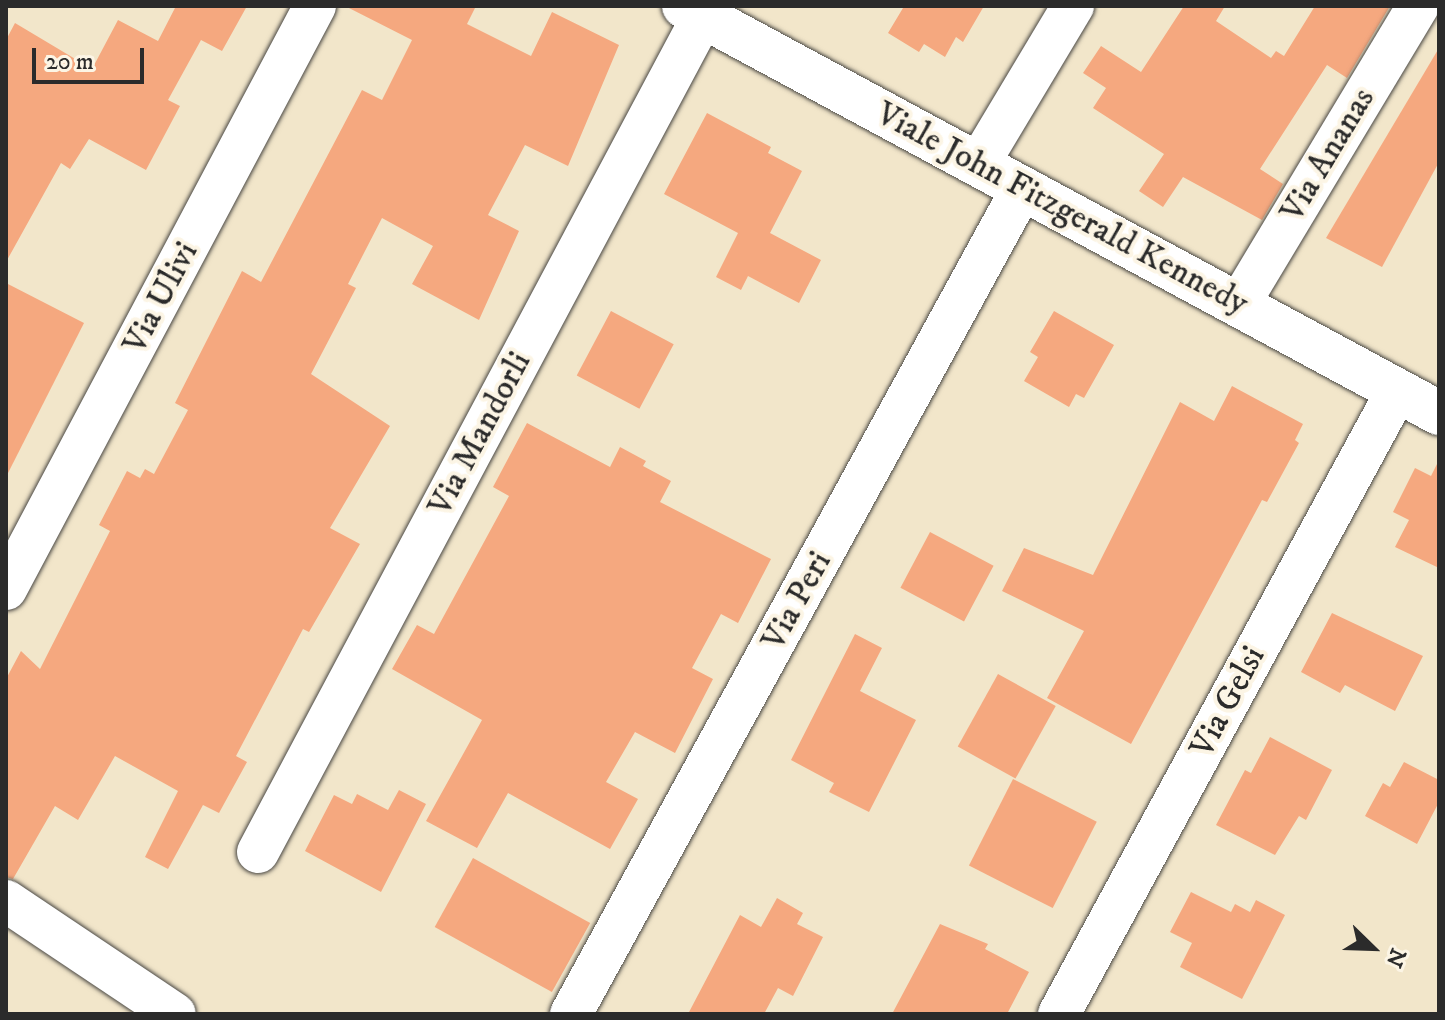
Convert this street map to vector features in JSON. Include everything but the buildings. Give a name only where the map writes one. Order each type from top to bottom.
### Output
[{"type":"street","name":"Via Ulivi","points":[[6,589],[315,6]]},
{"type":"street","points":[[979,163],[1073,6]]},
{"type":"street","name":"Via Ananas","points":[[1239,304],[1418,6]]},
{"type":"street","name":"Viale John Fitzgerald Kennedy","points":[[694,11],[1439,413]]},
{"type":"street","name":"Via Mandorli","points":[[258,852],[694,11]]},
{"type":"street","name":"Via Peri","points":[[571,1014],[1023,187]]},
{"type":"street","name":"Via Gelsi","points":[[1059,1014],[1397,391]]},
{"type":"street","points":[[6,901],[175,1014]]}]
